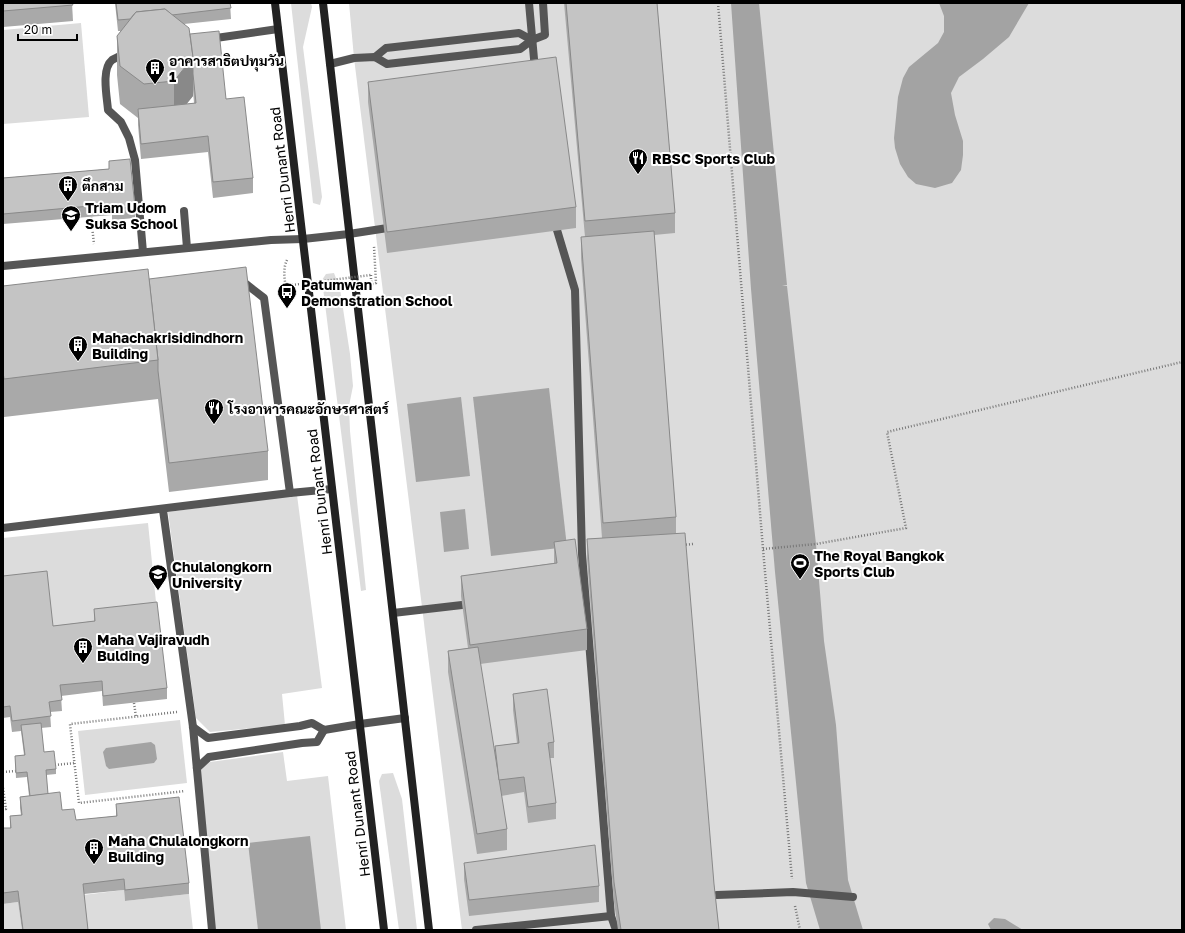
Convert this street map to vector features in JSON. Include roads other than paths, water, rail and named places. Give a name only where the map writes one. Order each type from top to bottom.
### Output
[{"type":"main road","name":"Henri Dunant Road","points":[[275,3],[384,930]]},
{"type":"main road","points":[[323,3],[429,930]]},
{"type":"street","points":[[529,3],[536,80]]},
{"type":"street","points":[[330,64],[354,58],[375,57],[387,64],[403,63],[520,49],[532,40],[545,35],[543,3]]},
{"type":"street","points":[[197,41],[278,29]]},
{"type":"street","points":[[375,57],[386,48],[519,33],[532,40]]},
{"type":"street","points":[[134,50],[111,61],[105,74],[108,110],[121,122],[129,138],[135,160],[143,252]]},
{"type":"street","points":[[184,211],[188,248]]},
{"type":"street","points":[[552,214],[575,290],[582,590],[611,916],[616,930]]},
{"type":"street","points":[[3,266],[271,240],[303,239],[400,226]]},
{"type":"street","points":[[230,286],[246,284],[264,298],[290,493]]},
{"type":"street","points":[[3,528],[332,489]]},
{"type":"street","points":[[162,510],[193,727],[212,930]]},
{"type":"street","points":[[393,613],[462,605]]},
{"type":"street","points":[[193,727],[208,738],[300,726],[312,723],[324,730],[405,718]]},
{"type":"street","points":[[197,768],[209,757],[317,742],[324,730]]},
{"type":"street","points":[[717,895],[803,892],[853,897]]},
{"type":"street","points":[[476,930],[611,916]]},
{"type":"place","name":"อาคารสาธิตปทุมวัน 1","points":[[155,85]]},
{"type":"place","name":"RBSC Sports Club","points":[[638,175]]},
{"type":"place","name":"ตึกสาม","points":[[68,202]]},
{"type":"place","name":"Triam Udom Suksa School","points":[[71,232]]},
{"type":"place","name":"Patumwan Demonstration School","points":[[287,309]]},
{"type":"place","name":"Mahachakrisidindhorn Building","points":[[78,362]]},
{"type":"place","name":"โรงอาหารคณะอักษรศาสตร์","points":[[214,425]]},
{"type":"place","name":"The Royal Bangkok Sports Club","points":[[800,580]]},
{"type":"place","name":"Chulalongkorn University","points":[[158,591]]},
{"type":"place","name":"Maha Vajiravudh Bulding","points":[[83,664]]},
{"type":"place","name":"Maha Chulalongkorn Building","points":[[94,865]]}]
